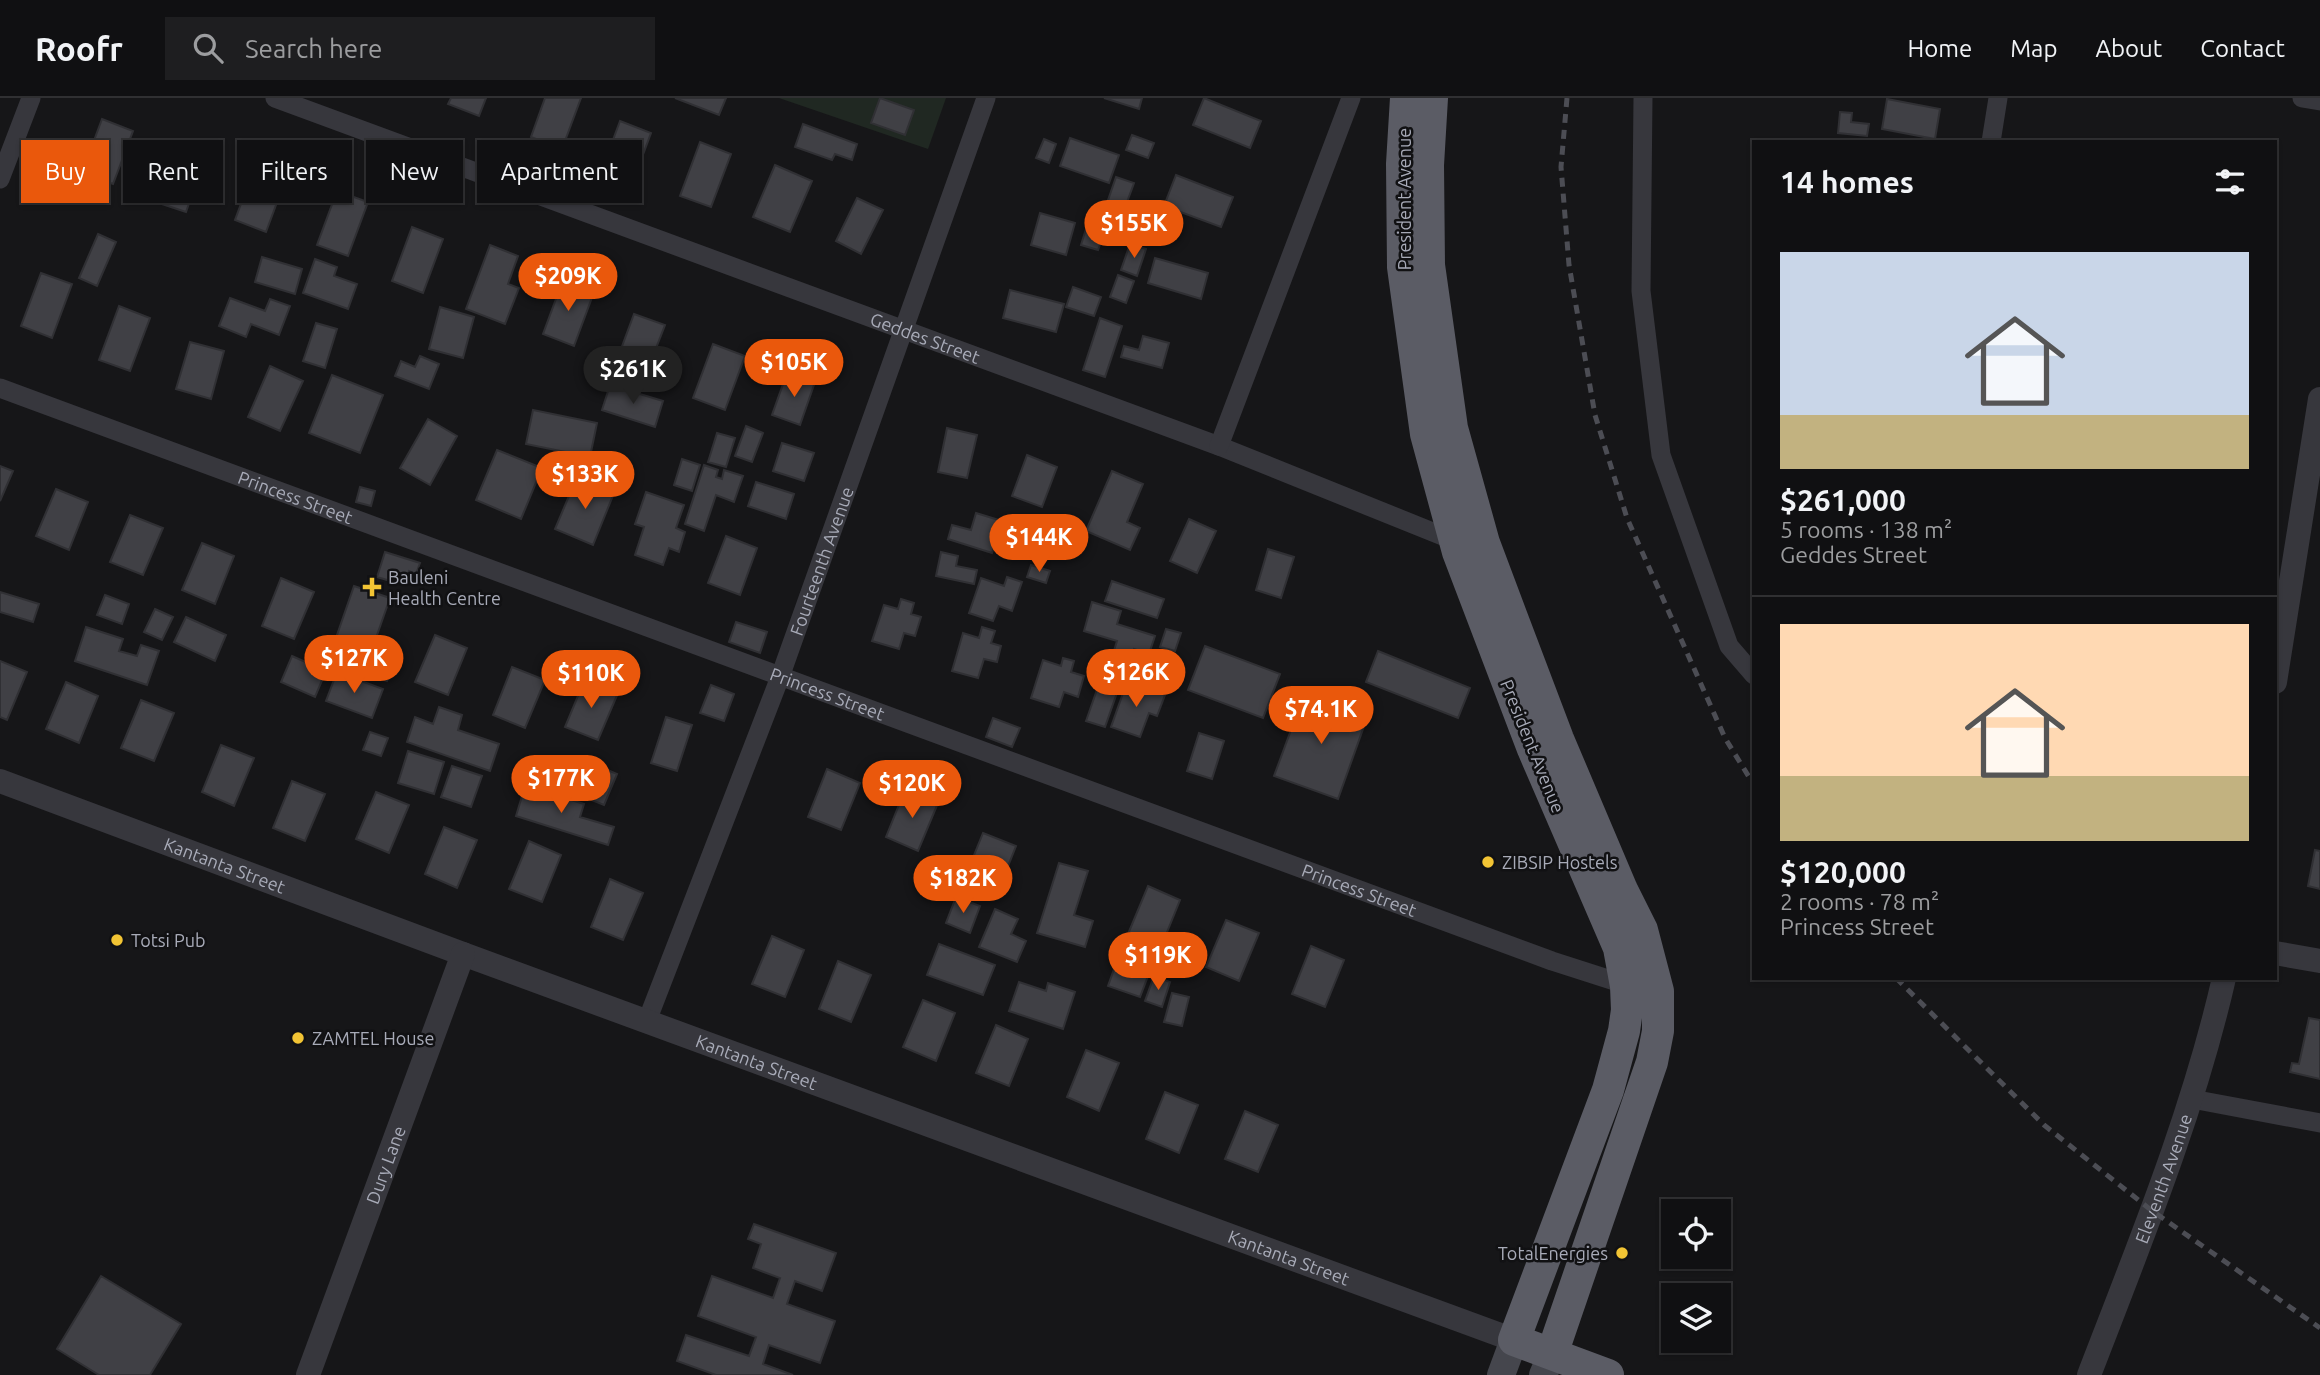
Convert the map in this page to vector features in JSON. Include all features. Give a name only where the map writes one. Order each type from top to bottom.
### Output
[{"type":"highway","name":"President Avenue","points":[[1406,98],[1402,164],[1403,267],[1426,434],[1455,541],[1533,749],[1619,948],[1626,986],[1627,1010],[1608,1090],[1514,1340]]},
{"type":"highway","name":"President Avenue","points":[[1432,98],[1428,165],[1429,265],[1452,428],[1493,568],[1558,739],[1622,890],[1642,930],[1658,991],[1658,1031],[1652,1062],[1548,1364]]},
{"type":"highway","points":[[1619,1052],[1652,1062]]},
{"type":"highway","points":[[1567,1197],[1601,1211]]},
{"type":"highway","points":[[1514,1340],[1548,1364],[1608,1375]]},
{"type":"main road","name":"President Avenue","points":[[1501,1375],[1514,1340]]},
{"type":"street","points":[[0,179],[31,98]]},
{"type":"street","name":"Geddes Street","points":[[275,98],[1219,446],[1455,541]]},
{"type":"street","name":"Fourteenth Avenue","points":[[648,1021],[780,677],[986,98]]},
{"type":"street","points":[[1219,446],[1351,98]]},
{"type":"street","points":[[1643,98],[1641,291],[1661,455],[1729,646],[1752,673]]},
{"type":"street","points":[[1991,140],[1998,98]]},
{"type":"street","points":[[2302,98],[2320,101]]},
{"type":"street","name":"Princess Street","points":[[0,388],[1552,961],[1626,986],[1658,991]]},
{"type":"street","points":[[2277,669],[2320,399]]},
{"type":"street","name":"Kantanta Street","points":[[0,781],[1514,1340]]},
{"type":"street","points":[[2277,953],[2320,961]]},
{"type":"street","name":"Dury Lane","points":[[308,1375],[463,954]]},
{"type":"street","name":"Eleventh Avenue","points":[[2090,1375],[2192,1099],[2212,1032],[2224,980]]},
{"type":"street","points":[[2192,1099],[2320,1123]]},
{"type":"shaded area","points":[[779,98],[946,98],[928,149]]},
{"type":"building","points":[[451,98],[486,98],[479,116],[448,104]]},
{"type":"building","points":[[545,98],[581,98],[565,140],[539,140],[531,137]]},
{"type":"building","points":[[675,98],[726,98],[719,115]]},
{"type":"building","points":[[880,98],[914,110],[905,135],[871,123]]},
{"type":"building","points":[[1104,98],[1142,98],[1139,109]]},
{"type":"building","points":[[1204,98],[1261,121],[1250,148],[1193,125]]},
{"type":"building","points":[[1887,99],[1940,109],[1935,139],[1882,129]]},
{"type":"building","points":[[1840,112],[1852,113],[1851,122],[1869,124],[1867,136],[1838,133]]},
{"type":"building","points":[[102,119],[133,131],[130,140],[123,140],[123,158],[113,184],[109,183],[109,140],[94,140]]},
{"type":"building","points":[[620,121],[651,133],[642,157],[642,140],[613,140]]},
{"type":"building","points":[[803,124],[857,144],[852,160],[835,154],[832,160],[795,147]]},
{"type":"building","points":[[1132,135],[1154,143],[1148,158],[1126,150]]},
{"type":"building","points":[[1070,138],[1119,155],[1109,183],[1060,166]]},
{"type":"building","points":[[1044,139],[1056,144],[1049,163],[1036,158]]},
{"type":"building","points":[[700,142],[731,154],[711,207],[680,196]]},
{"type":"building","points":[[775,165],[812,181],[790,232],[753,217]]},
{"type":"building","points":[[1176,175],[1233,197],[1221,227],[1164,206]]},
{"type":"building","points":[[1116,177],[1134,183],[1123,213],[1106,206]]},
{"type":"building","points":[[352,196],[368,203],[348,256],[317,245],[333,203],[352,203]]},
{"type":"building","points":[[857,198],[883,210],[861,254],[836,241]]},
{"type":"building","points":[[159,203],[189,203],[186,212]]},
{"type":"building","points":[[241,203],[277,203],[266,232],[235,220]]},
{"type":"building","points":[[1040,213],[1075,223],[1066,255],[1031,245]]},
{"type":"building","points":[[412,227],[443,239],[423,293],[392,281]]},
{"type":"building","points":[[1086,229],[1104,234],[1098,250],[1081,245]]},
{"type":"building","points":[[98,234],[116,242],[97,286],[79,278]]},
{"type":"building","points":[[1130,244],[1146,249],[1137,276],[1121,270]]},
{"type":"building","points":[[490,245],[518,256],[508,284],[519,288],[505,324],[466,309]]},
{"type":"building","points":[[262,257],[302,269],[295,294],[255,282]]},
{"type":"building","points":[[1155,258],[1208,273],[1201,299],[1148,283]]},
{"type":"building","points":[[315,259],[337,267],[334,276],[357,284],[348,309],[303,293]]},
{"type":"building","points":[[41,273],[72,284],[52,338],[21,326]]},
{"type":"building","points":[[1118,275],[1134,281],[1126,303],[1110,297]]},
{"type":"building","points":[[563,280],[594,292],[574,346],[543,334]]},
{"type":"building","points":[[1073,287],[1101,297],[1094,316],[1066,307]]},
{"type":"building","points":[[1010,290],[1064,304],[1056,332],[1003,318]]},
{"type":"building","points":[[230,298],[265,311],[270,299],[290,306],[279,335],[251,324],[246,337],[219,326]]},
{"type":"building","points":[[119,306],[150,318],[130,371],[99,360]]},
{"type":"building","points":[[440,307],[474,317],[463,358],[429,349]]},
{"type":"building","points":[[634,314],[665,325],[644,379],[614,368]]},
{"type":"building","points":[[1100,318],[1122,326],[1105,377],[1083,370]]},
{"type":"building","points":[[316,323],[337,329],[325,368],[303,361]]},
{"type":"building","points":[[1143,336],[1169,343],[1162,368],[1121,357],[1124,346],[1139,350]]},
{"type":"building","points":[[190,342],[224,351],[211,399],[176,389]]},
{"type":"building","points":[[713,344],[745,356],[725,410],[693,398]]},
{"type":"building","points":[[420,356],[439,364],[429,389],[395,376],[401,361],[415,367]]},
{"type":"building","points":[[270,366],[303,381],[280,431],[248,417]]},
{"type":"building","points":[[787,373],[815,382],[800,425],[772,415]]},
{"type":"building","points":[[332,375],[383,395],[360,453],[309,433]]},
{"type":"building","points":[[610,385],[663,401],[655,427],[602,410]]},
{"type":"building","points":[[533,410],[597,423],[590,457],[526,444]]},
{"type":"building","points":[[428,419],[457,436],[430,485],[400,468]]},
{"type":"building","points":[[746,426],[763,433],[752,462],[735,456]]},
{"type":"building","points":[[947,428],[977,435],[967,478],[938,472]]},
{"type":"building","points":[[717,433],[735,438],[726,467],[708,462]]},
{"type":"building","points":[[782,443],[814,453],[804,481],[773,471]]},
{"type":"building","points":[[497,450],[542,468],[521,519],[476,500]]},
{"type":"building","points":[[1027,455],[1057,467],[1042,507],[1012,496]]},
{"type":"building","points":[[682,459],[700,465],[692,491],[674,485]]},
{"type":"building","points":[[704,465],[718,470],[716,477],[722,479],[724,470],[743,476],[734,502],[716,495],[704,531],[685,524]]},
{"type":"building","points":[[0,466],[13,471],[0,501]]},
{"type":"building","points":[[1112,471],[1143,484],[1127,522],[1140,528],[1130,550],[1086,531]]},
{"type":"building","points":[[577,477],[614,493],[593,545],[555,529]]},
{"type":"building","points":[[756,482],[794,494],[786,519],[748,506]]},
{"type":"building","points":[[360,487],[375,491],[371,506],[356,502]]},
{"type":"building","points":[[56,489],[88,502],[69,550],[36,536]]},
{"type":"building","points":[[646,492],[684,505],[676,528],[685,532],[679,552],[669,548],[663,565],[635,555],[644,527],[635,524]]},
{"type":"building","points":[[976,513],[1002,521],[992,553],[948,539],[952,525],[971,530]]},
{"type":"building","points":[[130,515],[163,528],[143,575],[110,562]]},
{"type":"building","points":[[1189,519],[1216,531],[1197,573],[1170,561]]},
{"type":"building","points":[[726,536],[757,548],[740,595],[708,583]]},
{"type":"building","points":[[202,543],[234,556],[215,604],[182,590]]},
{"type":"building","points":[[1268,549],[1294,557],[1281,598],[1256,590]]},
{"type":"building","points":[[385,552],[420,563],[416,574],[409,571],[404,585],[377,577]]},
{"type":"building","points":[[941,552],[958,556],[956,566],[977,570],[974,584],[936,576]]},
{"type":"building","points":[[1031,565],[1050,571],[1046,583],[1027,577]]},
{"type":"building","points":[[1007,577],[1022,582],[1012,611],[999,606],[993,621],[969,613],[981,578],[1004,586]]},
{"type":"building","points":[[281,578],[314,592],[294,639],[262,626]]},
{"type":"building","points":[[1112,581],[1164,599],[1157,618],[1105,601]]},
{"type":"building","points":[[354,586],[390,598],[375,641],[398,649],[387,681],[328,661]]},
{"type":"building","points":[[0,592],[39,604],[33,622],[0,612]]},
{"type":"building","points":[[105,595],[129,604],[122,624],[97,615]]},
{"type":"building","points":[[901,599],[914,603],[911,614],[921,617],[915,636],[904,633],[899,649],[872,641],[884,605],[898,609]]},
{"type":"building","points":[[1092,602],[1121,611],[1117,624],[1155,636],[1149,654],[1134,649],[1130,663],[1112,657],[1117,641],[1084,631]]},
{"type":"building","points":[[155,609],[173,617],[162,640],[144,632]]},
{"type":"building","points":[[186,617],[226,635],[215,661],[174,642]]},
{"type":"building","points":[[736,622],[767,632],[760,653],[729,642]]},
{"type":"building","points":[[86,627],[123,639],[119,651],[137,656],[141,645],[159,651],[147,685],[75,661]]},
{"type":"building","points":[[982,627],[995,631],[991,643],[1001,646],[997,662],[984,659],[978,678],[952,671],[963,633],[979,638]]},
{"type":"building","points":[[1166,629],[1181,633],[1175,651],[1160,647]]},
{"type":"building","points":[[435,635],[467,648],[448,695],[415,682]]},
{"type":"building","points":[[1205,646],[1280,674],[1263,718],[1188,690]]},
{"type":"building","points":[[1378,651],[1470,688],[1458,718],[1366,682]]},
{"type":"building","points":[[292,656],[326,671],[315,697],[281,682]]},
{"type":"building","points":[[1063,658],[1074,661],[1071,672],[1084,676],[1078,697],[1064,692],[1059,707],[1031,698],[1043,660],[1061,666]]},
{"type":"building","points":[[0,661],[27,672],[7,720],[0,717]]},
{"type":"building","points":[[1107,661],[1126,667],[1105,727],[1086,721]]},
{"type":"building","points":[[512,667],[545,680],[525,728],[493,715]]},
{"type":"building","points":[[337,672],[383,689],[372,718],[326,701]]},
{"type":"building","points":[[585,679],[618,693],[598,740],[565,727]]},
{"type":"building","points":[[66,682],[98,696],[79,743],[46,729]]},
{"type":"building","points":[[1127,682],[1165,695],[1157,716],[1149,713],[1140,737],[1111,727]]},
{"type":"building","points":[[711,685],[734,694],[724,721],[700,713]]},
{"type":"building","points":[[1305,692],[1368,715],[1338,799],[1274,776]]},
{"type":"building","points":[[141,700],[174,713],[154,761],[121,748]]},
{"type":"building","points":[[439,707],[462,715],[458,730],[499,744],[490,771],[407,742],[415,717],[433,724]]},
{"type":"building","points":[[666,717],[692,725],[677,771],[651,763]]},
{"type":"building","points":[[993,718],[1020,728],[1012,747],[986,737]]},
{"type":"building","points":[[370,732],[388,738],[381,756],[363,750]]},
{"type":"building","points":[[1199,733],[1224,741],[1212,779],[1187,771]]},
{"type":"building","points":[[221,745],[254,758],[234,806],[202,792]]},
{"type":"building","points":[[408,751],[444,762],[434,794],[398,783]]},
{"type":"building","points":[[596,765],[617,774],[604,805],[584,797]]},
{"type":"building","points":[[452,766],[482,776],[471,807],[441,797]]},
{"type":"building","points":[[827,769],[860,783],[841,830],[808,817]]},
{"type":"building","points":[[292,781],[325,794],[305,841],[273,828]]},
{"type":"building","points":[[525,786],[584,804],[580,817],[614,827],[608,845],[516,816]]},
{"type":"building","points":[[905,790],[938,803],[918,851],[886,837]]},
{"type":"building","points":[[376,792],[409,805],[389,853],[356,839]]},
{"type":"building","points":[[444,827],[477,840],[457,888],[425,874]]},
{"type":"building","points":[[983,833],[1016,846],[997,894],[964,880]]},
{"type":"building","points":[[529,841],[561,855],[542,902],[509,889]]},
{"type":"building","points":[[2315,850],[2320,851],[2320,889],[2308,886]]},
{"type":"building","points":[[1059,863],[1088,871],[1074,915],[1093,921],[1085,947],[1037,933]]},
{"type":"building","points":[[610,879],[643,893],[623,940],[591,927]]},
{"type":"building","points":[[1148,886],[1180,900],[1161,947],[1128,934]]},
{"type":"building","points":[[956,897],[980,906],[970,933],[946,923]]},
{"type":"building","points":[[995,909],[1018,919],[1011,934],[1026,941],[1017,962],[979,947]]},
{"type":"building","points":[[1226,920],[1259,933],[1239,981],[1206,967]]},
{"type":"building","points":[[772,936],[804,950],[785,997],[752,984]]},
{"type":"building","points":[[939,944],[995,965],[983,995],[927,975]]},
{"type":"building","points":[[1311,946],[1344,960],[1325,1007],[1292,994]]},
{"type":"building","points":[[1118,958],[1140,966],[1138,972],[1148,976],[1140,997],[1108,986]]},
{"type":"building","points":[[838,961],[871,975],[851,1022],[819,1009]]},
{"type":"building","points":[[1154,976],[1170,982],[1162,1007],[1145,1001]]},
{"type":"building","points":[[1019,982],[1046,991],[1048,983],[1075,992],[1063,1029],[1009,1011]]},
{"type":"building","points":[[1172,993],[1189,997],[1182,1026],[1164,1022]]},
{"type":"building","points":[[923,1000],[955,1013],[936,1061],[903,1047]]},
{"type":"building","points":[[2309,1018],[2320,1020],[2320,1079],[2290,1072],[2292,1063],[2299,1064]]},
{"type":"building","points":[[996,1025],[1028,1039],[1009,1086],[976,1073]]},
{"type":"building","points":[[1086,1050],[1119,1063],[1099,1111],[1067,1097]]},
{"type":"building","points":[[1165,1092],[1198,1105],[1179,1153],[1146,1139]]},
{"type":"building","points":[[1245,1111],[1278,1125],[1258,1172],[1225,1159]]},
{"type":"building","points":[[754,1224],[836,1253],[822,1291],[795,1281],[787,1304],[835,1321],[820,1363],[769,1345],[763,1364],[793,1375],[716,1375],[677,1361],[686,1335],[749,1356],[756,1337],[698,1316],[712,1276],[773,1298],[780,1278],[753,1268],[761,1244],[748,1239]]},
{"type":"building","points":[[101,1276],[181,1324],[150,1375],[99,1375],[57,1349]]},
{"type":"railway","points":[[1567,98],[1561,167],[1569,265],[1595,415],[1627,518],[1725,738],[1752,782]]},
{"type":"railway","points":[[1898,980],[2044,1125],[2151,1210],[2320,1328]]},
{"type":"place","name":"Bauleni Health Centre","points":[[372,587]]},
{"type":"place","name":"ZIBSIP Hostels","points":[[1488,862]]},
{"type":"place","name":"Totsi Pub","points":[[117,940]]},
{"type":"place","name":"ZAMTEL House","points":[[298,1038]]},
{"type":"place","name":"TotalEnergies","points":[[1622,1253]]}]
